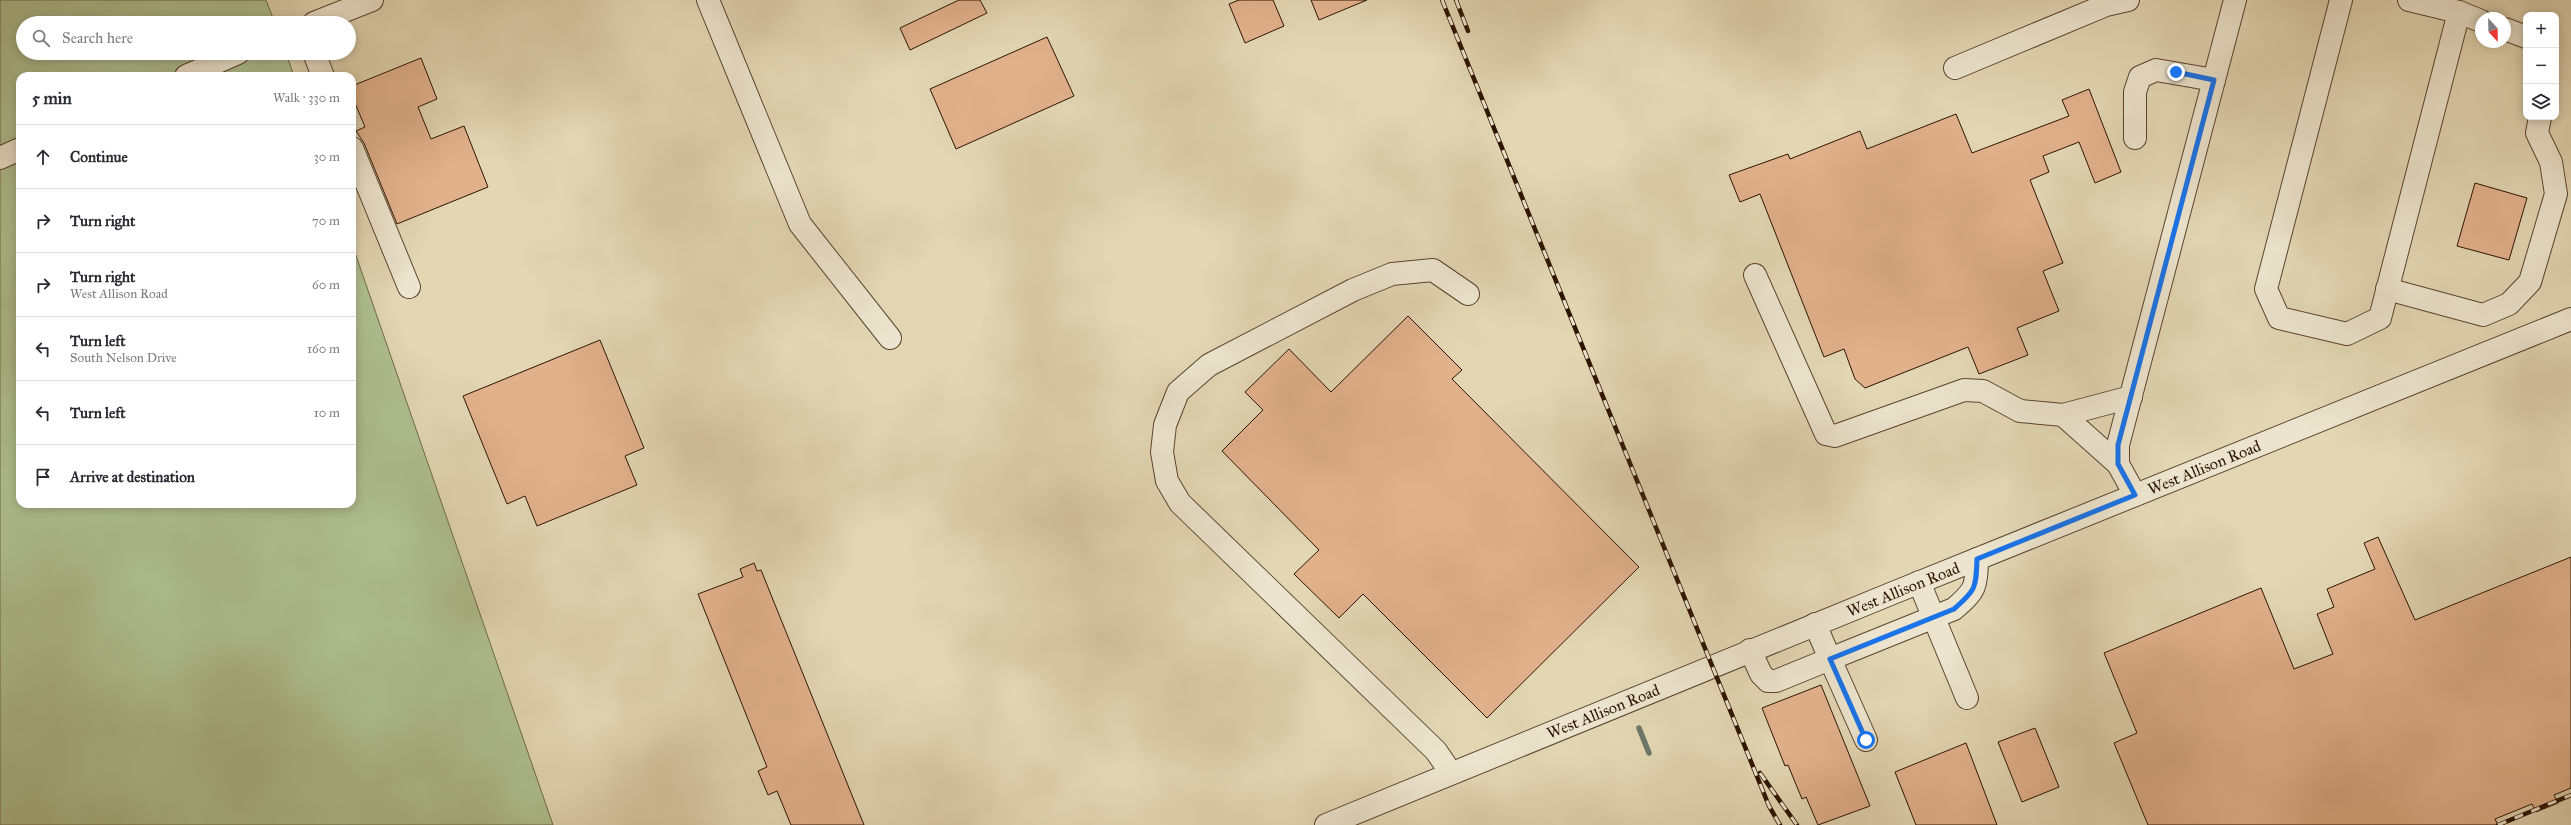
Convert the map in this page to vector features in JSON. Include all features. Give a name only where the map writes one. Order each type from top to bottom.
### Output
[{"type":"street","points":[[332,16],[372,0]]},
{"type":"street","points":[[708,0],[800,224],[890,338]]},
{"type":"street","points":[[1955,68],[2106,5],[2128,0]]},
{"type":"street","points":[[2118,464],[2118,445],[2235,0]]},
{"type":"street","points":[[2341,0],[2266,289],[2279,318],[2347,334],[2380,318],[2459,12]]},
{"type":"street","points":[[2409,0],[2459,12],[2475,18]]},
{"type":"street","points":[[2511,31],[2523,36]]},
{"type":"street","points":[[195,72],[222,60]]},
{"type":"street","points":[[317,60],[321,72]]},
{"type":"street","points":[[2135,138],[2135,92],[2140,77],[2156,70],[2214,80]]},
{"type":"street","points":[[2387,289],[2482,315],[2509,304],[2530,282],[2556,194],[2551,162],[2537,133],[2539,120]]},
{"type":"street","points":[[0,158],[16,151]]},
{"type":"street","points":[[356,158],[409,287]]},
{"type":"street","points":[[1451,773],[1436,751],[1180,503],[1167,481],[1162,452],[1165,425],[1178,392],[1209,366],[1353,290],[1392,274],[1433,270],[1468,294]]},
{"type":"street","points":[[1755,274],[1826,434],[1835,436],[1964,390],[1983,391],[2020,411],[2063,416],[2131,397]]},
{"type":"street","name":"West Allison Road","points":[[1326,825],[1750,650],[2571,319]]},
{"type":"street","points":[[2063,416],[2118,464],[2135,495]]},
{"type":"street","points":[[1750,650],[1761,674],[1768,681],[1776,681],[1954,609],[1968,597],[1976,585],[1977,559]]},
{"type":"street","points":[[1920,582],[1966,698]]},
{"type":"street","points":[[1815,624],[1866,740]]},
{"type":"green space","points":[[0,0],[266,0],[272,16],[16,16],[16,60],[288,60],[293,72],[16,72],[16,508],[356,508],[356,256],[553,825],[0,825]]},
{"type":"building","points":[[959,0],[980,0],[987,13],[910,50],[900,28]]},
{"type":"building","points":[[1239,0],[1273,0],[1284,26],[1245,43],[1229,4]]},
{"type":"building","points":[[1311,0],[1367,0],[1319,20]]},
{"type":"building","points":[[1047,37],[1074,96],[956,149],[930,89]]},
{"type":"building","points":[[421,58],[437,99],[418,107],[431,139],[464,126],[488,187],[397,224],[364,143],[356,131],[365,127],[356,106],[356,84]]},
{"type":"building","points":[[2089,89],[2121,172],[2095,183],[2079,142],[2043,156],[2049,172],[2030,180],[2063,263],[2043,271],[2059,311],[2017,328],[2028,355],[1979,374],[1968,347],[1865,388],[1855,379],[1844,349],[1824,357],[1760,194],[1740,202],[1729,175],[1788,154],[1790,159],[1860,131],[1867,149],[1956,114],[1972,153],[2069,116],[2062,100]]},
{"type":"building","points":[[2475,183],[2527,198],[2509,260],[2457,246]]},
{"type":"building","points":[[1408,316],[1462,370],[1452,379],[1639,567],[1487,718],[1363,594],[1339,618],[1294,574],[1319,550],[1222,451],[1263,410],[1245,392],[1289,349],[1331,392]]},
{"type":"building","points":[[600,340],[644,448],[625,456],[637,485],[537,526],[525,496],[507,504],[463,396]]},
{"type":"building","points":[[2378,537],[2415,620],[2571,557],[2571,788],[2554,795],[2558,803],[2536,812],[2532,804],[2495,819],[2498,825],[2148,825],[2114,743],[2137,733],[2104,653],[2261,588],[2294,669],[2333,654],[2317,614],[2334,607],[2327,589],[2375,569],[2364,543]]},
{"type":"building","points":[[754,563],[757,571],[761,570],[864,825],[791,825],[777,791],[768,795],[758,771],[767,767],[698,594],[743,577],[740,569]]},
{"type":"building","points":[[1821,685],[1870,806],[1818,825],[1806,797],[1802,799],[1788,765],[1785,766],[1762,708]]},
{"type":"building","points":[[2035,728],[2059,787],[2022,802],[1998,742]]},
{"type":"building","points":[[1966,743],[1997,825],[1916,825],[1895,772]]},
{"type":"waterway","points":[[1639,728],[1649,753]]},
{"type":"railway","points":[[1442,0],[1769,806],[1780,825]]},
{"type":"railway","points":[[1456,0],[1468,31]]},
{"type":"railway","points":[[1760,773],[1797,825]]},
{"type":"railway","points":[[2498,825],[2571,795]]},
{"type":"route","points":[[1866,740],[1830,659],[1954,609],[1968,597],[1976,585],[1977,559],[2135,495],[2118,464],[2118,445],[2214,80],[2176,72]]}]
